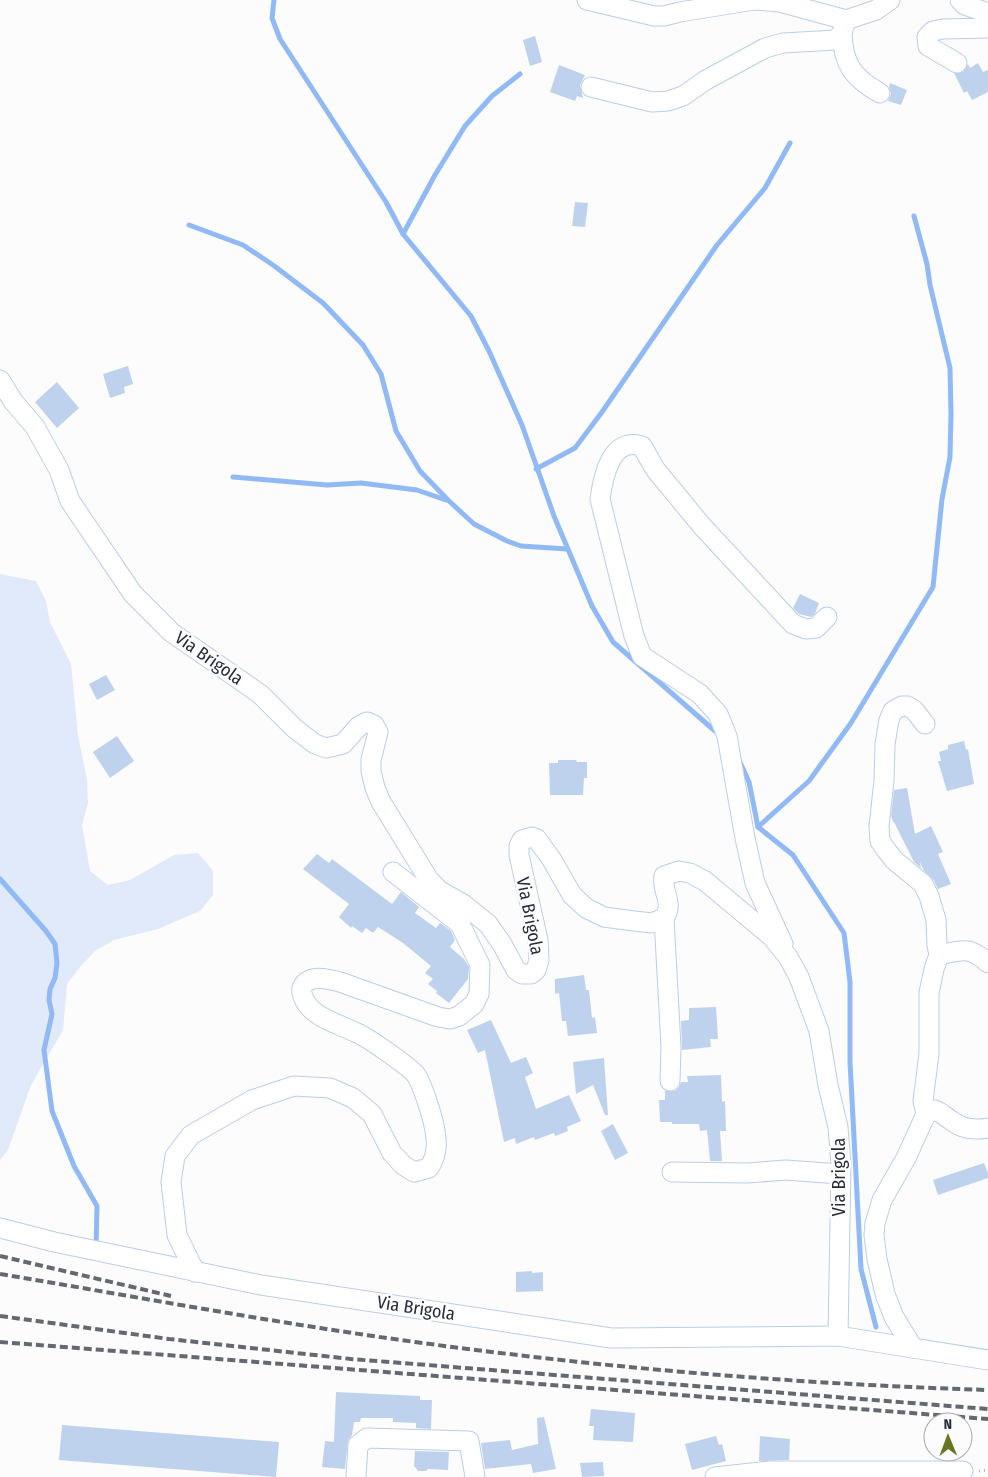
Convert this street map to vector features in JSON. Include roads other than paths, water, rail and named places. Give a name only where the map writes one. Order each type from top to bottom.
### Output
[{"type":"street","points":[[587,0],[654,16],[664,16],[754,0],[780,2],[844,27]]},
{"type":"street","points":[[591,87],[652,102],[668,101],[682,96],[706,80],[765,48],[782,43],[836,40],[844,27],[876,10],[890,0]]},
{"type":"street","points":[[960,0],[965,5],[988,13]]},
{"type":"street","points":[[844,27],[845,59],[851,70],[868,87],[880,93]]},
{"type":"street","points":[[957,63],[928,46],[926,37],[933,31],[943,29],[988,28]]},
{"type":"street","name":"Via Brigola","points":[[0,380],[13,401],[35,427],[59,470],[70,500],[133,594],[171,632],[260,694],[294,728],[315,744],[326,748],[335,747],[344,744],[362,724],[367,722],[374,725],[378,732],[371,760],[371,771],[381,802],[429,880],[440,891],[463,904],[488,924],[502,944],[516,970],[522,974],[531,974],[536,970],[539,960],[538,940],[519,863],[519,846],[522,840],[527,838],[537,839],[552,860],[572,895],[586,908],[604,917],[652,923],[664,918],[669,911],[663,884],[664,876],[679,871],[690,873],[705,881],[772,937],[788,957],[799,977],[819,1030],[828,1084],[838,1127],[841,1164],[838,1336]]},
{"type":"street","points":[[788,957],[755,883],[727,736],[718,714],[700,694],[642,656],[634,636],[600,500],[602,480],[610,460],[621,448],[634,443],[642,446],[655,469],[702,526],[794,624],[806,629],[816,628],[827,617]]},
{"type":"street","name":"Via Brigola","points":[[912,1348],[894,1317],[885,1294],[874,1235],[875,1223],[887,1190],[906,1158],[926,1114],[923,1101],[929,1054],[929,992],[939,955],[936,920],[929,896],[923,884],[894,860],[880,841],[880,817],[884,781],[885,744],[889,720],[893,711],[902,706],[908,706],[914,710],[925,724]]},
{"type":"street","points":[[195,1272],[177,1236],[171,1182],[175,1156],[191,1135],[252,1100],[294,1086],[330,1088],[353,1098],[372,1114],[392,1153],[403,1165],[414,1172],[428,1168],[434,1160],[437,1150],[435,1131],[430,1109],[415,1074],[365,1036],[316,1013],[302,995],[304,983],[311,979],[323,979],[340,982],[438,1017],[450,1019],[459,1016],[474,1004],[479,994],[480,965],[460,924],[393,872]]},
{"type":"street","points":[[664,918],[671,1047],[670,1081]]},
{"type":"street","points":[[939,955],[957,950],[969,950],[979,955],[988,963]]},
{"type":"street","points":[[926,1114],[935,1110],[952,1122],[965,1127],[988,1128]]},
{"type":"street","points":[[672,1172],[747,1173],[786,1170],[840,1174]]},
{"type":"street","name":"Via Brigola","points":[[0,1228],[54,1242],[261,1285],[611,1338],[838,1336],[988,1360]]},
{"type":"street","points":[[356,1477],[358,1445],[367,1438],[469,1441],[475,1477]]},
{"type":"street","points":[[715,1477],[770,1471],[963,1471]]},
{"type":"waterway","points":[[274,0],[272,18],[280,39],[386,202],[403,234],[471,316],[522,425],[554,516],[592,606],[613,642],[715,731]]},
{"type":"waterway","points":[[403,234],[435,175],[465,126],[492,96],[520,74]]},
{"type":"waterway","points":[[536,469],[575,448],[717,245],[765,188],[790,143]]},
{"type":"waterway","points":[[758,827],[809,781],[851,723],[933,587],[942,499],[950,457],[950,368],[930,285],[927,264],[914,216]]},
{"type":"waterway","points":[[189,225],[243,245],[323,303],[363,345],[381,374],[396,431],[420,471],[474,524],[521,546],[567,549]]},
{"type":"waterway","points":[[233,477],[327,485],[361,483],[417,490],[446,500]]},
{"type":"waterway","points":[[739,760],[749,782],[758,827],[793,855],[844,933],[850,982],[850,1062],[861,1269],[876,1327]]},
{"type":"waterway","points":[[0,879],[46,931],[55,944],[57,963],[49,1000],[52,1014],[44,1050],[52,1111],[74,1166],[97,1206],[96,1247]]},
{"type":"railway","points":[[0,1256],[171,1296]]},
{"type":"railway","points":[[0,1274],[311,1327],[558,1360],[701,1374],[845,1384],[988,1390]]},
{"type":"railway","points":[[0,1316],[169,1339],[351,1359],[988,1409]]},
{"type":"railway","points":[[0,1342],[988,1419]]}]
